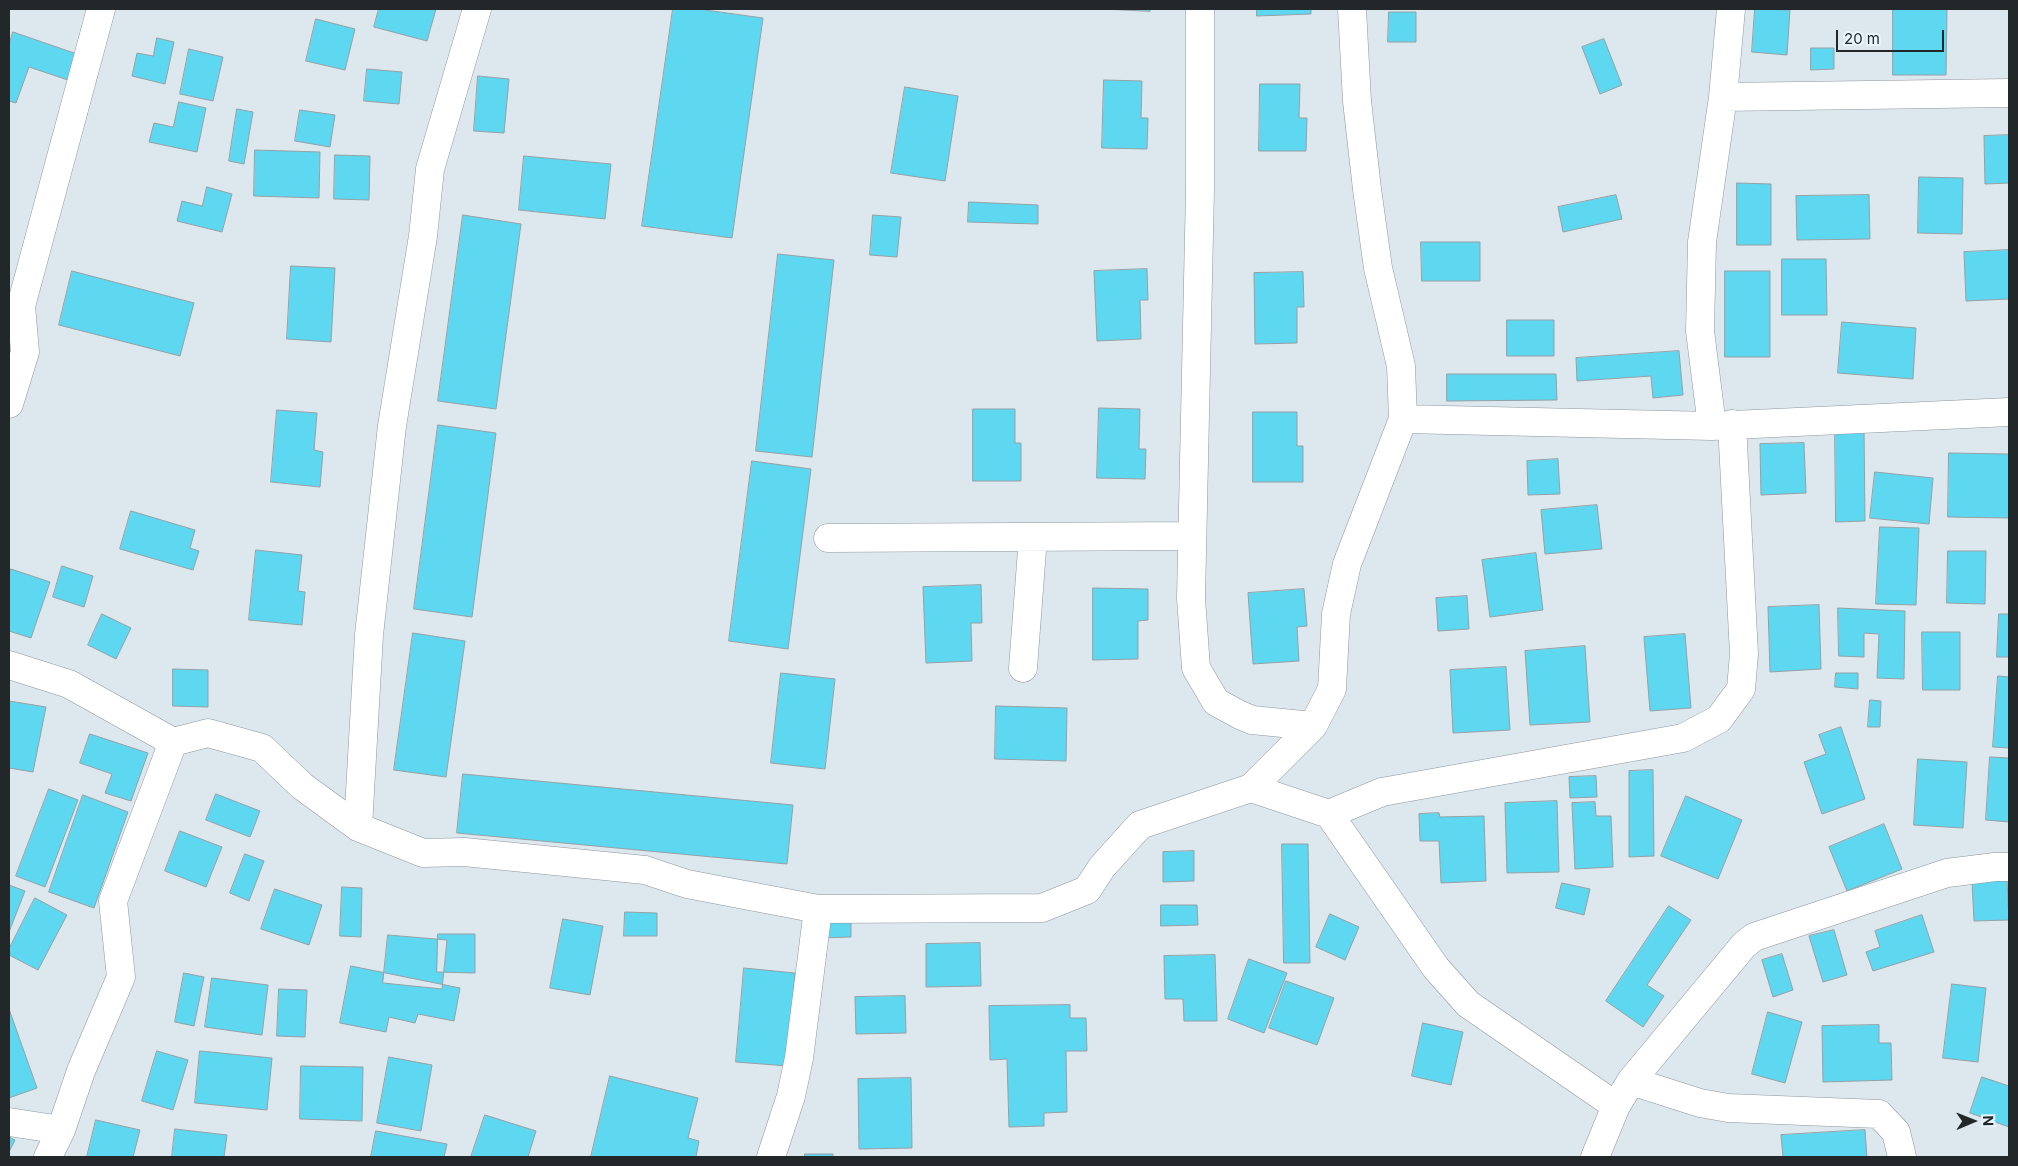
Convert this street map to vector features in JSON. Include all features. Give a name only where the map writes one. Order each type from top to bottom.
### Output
[{"type":"street","points":[[9,404],[25,352],[21,306],[101,9]]},
{"type":"street","points":[[358,828],[369,635],[392,426],[423,236],[430,169],[477,9]]},
{"type":"street","points":[[1200,9],[1200,189],[1191,598],[1196,668],[1216,702],[1252,720],[1313,726]]},
{"type":"street","points":[[9,665],[69,684],[173,742],[208,733],[262,748],[302,786],[358,828],[423,853],[464,852],[645,870],[687,884],[818,908],[1042,908],[1087,890],[1102,867],[1140,825],[1251,788],[1313,726],[1332,689],[1336,614],[1347,564],[1403,419],[1401,366],[1378,268],[1367,189],[1357,101],[1352,9]]},
{"type":"street","points":[[1329,814],[1382,792],[1683,738],[1719,719],[1741,689],[1744,654],[1722,425],[1700,331],[1702,242],[1723,97],[1731,9]]},
{"type":"street","points":[[1723,97],[2009,93]]},
{"type":"street","points":[[1403,419],[1722,425],[2009,412]]},
{"type":"street","points":[[828,538],[1192,536]]},
{"type":"street","points":[[1023,668],[1034,538]]},
{"type":"street","points":[[48,1157],[61,1130],[81,1071],[121,977],[114,901],[173,742]]},
{"type":"street","points":[[1251,788],[1329,814],[1436,968],[1468,1004],[1616,1106]]},
{"type":"street","points":[[1595,1157],[1616,1106],[1631,1081],[1744,945],[1754,937],[1947,873],[2009,867]]},
{"type":"street","points":[[771,1157],[791,1096],[799,1058],[818,908]]},
{"type":"street","points":[[1631,1081],[1700,1103],[1728,1108],[1879,1114],[1896,1132],[1902,1157]]},
{"type":"street","points":[[9,1122],[61,1130]]},
{"type":"building","points":[[379,9],[436,9],[427,41],[374,27]]},
{"type":"building","points":[[673,9],[698,9],[763,18],[732,238],[642,226]]},
{"type":"building","points":[[1104,9],[1150,9],[1150,11]]},
{"type":"building","points":[[1257,9],[1311,9],[1311,14],[1257,16]]},
{"type":"building","points":[[1755,9],[1790,10],[1787,55],[1752,52]]},
{"type":"building","points":[[1893,9],[1947,9],[1946,75],[1893,75]]},
{"type":"building","points":[[1389,12],[1416,12],[1416,42],[1388,42]]},
{"type":"building","points":[[316,19],[355,29],[345,70],[306,61]]},
{"type":"building","points":[[13,32],[77,54],[68,80],[29,67],[16,103],[9,101],[9,45]]},
{"type":"building","points":[[157,38],[174,42],[165,84],[132,76],[137,53],[153,56]]},
{"type":"building","points":[[1604,39],[1622,85],[1600,94],[1582,47]]},
{"type":"building","points":[[1811,48],[1834,48],[1834,69],[1811,70]]},
{"type":"building","points":[[189,49],[223,57],[213,101],[180,94]]},
{"type":"building","points":[[367,69],[402,72],[399,104],[364,101]]},
{"type":"building","points":[[478,76],[509,79],[504,133],[474,131]]},
{"type":"building","points":[[1104,80],[1142,81],[1141,118],[1148,118],[1147,149],[1102,148]]},
{"type":"building","points":[[1260,84],[1300,84],[1299,118],[1307,118],[1306,151],[1259,151]]},
{"type":"building","points":[[905,87],[958,96],[945,181],[891,173]]},
{"type":"building","points":[[179,102],[206,108],[197,152],[149,142],[154,123],[173,127]]},
{"type":"building","points":[[237,109],[253,112],[244,164],[229,161]]},
{"type":"building","points":[[300,110],[335,115],[330,147],[295,141]]},
{"type":"building","points":[[2009,135],[2009,183],[1985,184],[1984,136]]},
{"type":"building","points":[[255,150],[320,152],[319,198],[254,196]]},
{"type":"building","points":[[335,155],[370,156],[369,200],[334,199]]},
{"type":"building","points":[[524,156],[611,164],[605,219],[519,210]]},
{"type":"building","points":[[1919,177],[1963,178],[1962,234],[1918,233]]},
{"type":"building","points":[[1737,183],[1771,184],[1771,245],[1737,245]]},
{"type":"building","points":[[207,187],[232,194],[222,232],[177,221],[182,201],[202,206]]},
{"type":"building","points":[[1616,195],[1622,219],[1563,232],[1558,207]]},
{"type":"building","points":[[1869,195],[1870,239],[1797,240],[1796,196]]},
{"type":"building","points":[[969,202],[1038,205],[1038,224],[968,222]]},
{"type":"building","points":[[463,215],[521,224],[496,409],[438,401]]},
{"type":"building","points":[[873,215],[901,217],[897,257],[870,255]]},
{"type":"building","points":[[1421,242],[1480,242],[1480,281],[1422,281]]},
{"type":"building","points":[[2009,250],[2009,299],[1966,301],[1964,252]]},
{"type":"building","points":[[778,254],[834,260],[812,457],[756,451]]},
{"type":"building","points":[[1782,259],[1826,259],[1827,315],[1782,315]]},
{"type":"building","points":[[291,266],[335,268],[331,342],[287,339]]},
{"type":"building","points":[[1147,269],[1148,300],[1140,300],[1141,339],[1097,341],[1094,271]]},
{"type":"building","points":[[72,271],[194,303],[180,356],[59,325]]},
{"type":"building","points":[[1725,271],[1770,271],[1770,357],[1725,357]]},
{"type":"building","points":[[1303,272],[1304,307],[1297,307],[1297,343],[1255,344],[1254,273]]},
{"type":"building","points":[[1507,320],[1554,320],[1554,356],[1507,356]]},
{"type":"building","points":[[1842,322],[1916,328],[1913,379],[1838,373]]},
{"type":"building","points":[[1679,351],[1683,395],[1653,398],[1651,376],[1577,381],[1576,358]]},
{"type":"building","points":[[1447,374],[1556,374],[1557,400],[1447,401]]},
{"type":"building","points":[[1099,408],[1140,409],[1139,449],[1146,449],[1145,479],[1097,478]]},
{"type":"building","points":[[973,409],[1015,409],[1015,443],[1021,443],[1021,481],[973,481]]},
{"type":"building","points":[[277,410],[317,413],[314,450],[323,452],[320,487],[271,482]]},
{"type":"building","points":[[1253,412],[1297,412],[1297,446],[1303,446],[1303,482],[1253,482]]},
{"type":"building","points":[[438,425],[496,433],[472,617],[414,609]]},
{"type":"building","points":[[1835,428],[1864,428],[1865,521],[1836,522]]},
{"type":"building","points":[[1804,443],[1806,493],[1761,495],[1760,444]]},
{"type":"building","points":[[1949,453],[2009,454],[2009,518],[1948,517]]},
{"type":"building","points":[[1558,459],[1560,494],[1528,495],[1527,461]]},
{"type":"building","points":[[752,461],[811,469],[788,649],[729,641]]},
{"type":"building","points":[[1875,472],[1933,478],[1929,524],[1870,518]]},
{"type":"building","points":[[1597,505],[1602,549],[1545,554],[1541,510]]},
{"type":"building","points":[[131,511],[195,530],[190,548],[199,551],[193,570],[120,549]]},
{"type":"building","points":[[1880,527],[1919,528],[1916,605],[1876,604]]},
{"type":"building","points":[[256,550],[302,555],[298,591],[305,592],[302,625],[249,620]]},
{"type":"building","points":[[1948,551],[1986,551],[1985,604],[1947,603]]},
{"type":"building","points":[[1536,553],[1543,610],[1490,617],[1482,560]]},
{"type":"building","points":[[62,566],[93,576],[84,607],[53,597]]},
{"type":"building","points":[[11,569],[50,582],[31,638],[9,631],[9,576]]},
{"type":"building","points":[[981,585],[982,623],[971,623],[972,661],[926,663],[923,587]]},
{"type":"building","points":[[1093,588],[1148,589],[1148,620],[1138,621],[1138,659],[1093,660]]},
{"type":"building","points":[[1304,589],[1307,626],[1297,627],[1299,661],[1253,664],[1248,593]]},
{"type":"building","points":[[1467,596],[1469,629],[1438,631],[1436,598]]},
{"type":"building","points":[[1819,605],[1821,669],[1770,672],[1768,607]]},
{"type":"building","points":[[1838,608],[1905,611],[1904,679],[1877,678],[1879,634],[1864,633],[1864,657],[1839,656]]},
{"type":"building","points":[[102,614],[131,628],[116,659],[88,645]]},
{"type":"building","points":[[1999,614],[2009,614],[2009,657],[1997,657]]},
{"type":"building","points":[[1922,632],[1960,632],[1960,690],[1923,690]]},
{"type":"building","points":[[413,633],[465,641],[446,777],[394,770]]},
{"type":"building","points":[[1685,634],[1691,708],[1650,711],[1644,637]]},
{"type":"building","points":[[1585,646],[1590,722],[1530,725],[1525,651]]},
{"type":"building","points":[[1506,667],[1510,730],[1453,733],[1450,670]]},
{"type":"building","points":[[173,669],[208,670],[208,707],[173,706]]},
{"type":"building","points":[[781,673],[835,679],[825,769],[771,763]]},
{"type":"building","points":[[1836,673],[1858,673],[1858,689],[1835,687]]},
{"type":"building","points":[[1998,676],[2009,677],[2009,748],[1993,747]]},
{"type":"building","points":[[1870,700],[1881,701],[1880,727],[1868,727]]},
{"type":"building","points":[[9,701],[46,707],[33,772],[9,768]]},
{"type":"building","points":[[996,706],[1067,708],[1066,761],[995,759]]},
{"type":"building","points":[[1841,727],[1865,799],[1822,814],[1804,762],[1826,754],[1819,735]]},
{"type":"building","points":[[90,734],[148,753],[131,801],[105,793],[112,774],[80,763]]},
{"type":"building","points":[[1990,757],[2009,758],[2009,822],[1986,820]]},
{"type":"building","points":[[1918,759],[1967,762],[1963,828],[1914,825]]},
{"type":"building","points":[[1653,770],[1654,856],[1629,857],[1629,771]]},
{"type":"building","points":[[463,774],[793,805],[787,864],[457,833]]},
{"type":"building","points":[[1596,776],[1597,797],[1570,798],[1569,777]]},
{"type":"building","points":[[49,789],[78,800],[45,887],[16,876]]},
{"type":"building","points":[[216,794],[260,811],[250,837],[206,820]]},
{"type":"building","points":[[83,795],[128,812],[94,908],[49,892]]},
{"type":"building","points":[[1686,796],[1742,820],[1718,879],[1661,856]]},
{"type":"building","points":[[1557,801],[1559,872],[1507,873],[1505,803]]},
{"type":"building","points":[[1595,802],[1596,816],[1611,816],[1613,867],[1575,869],[1572,803]]},
{"type":"building","points":[[1439,813],[1440,817],[1484,816],[1486,881],[1441,883],[1439,841],[1420,841],[1419,814]]},
{"type":"building","points":[[1884,824],[1902,869],[1847,891],[1829,847]]},
{"type":"building","points":[[180,831],[222,847],[206,887],[165,871]]},
{"type":"building","points":[[1282,844],[1308,844],[1310,963],[1284,963]]},
{"type":"building","points":[[1194,851],[1194,881],[1163,882],[1163,852]]},
{"type":"building","points":[[245,854],[264,861],[249,901],[230,893]]},
{"type":"building","points":[[2007,880],[2009,920],[1974,921],[1972,881]]},
{"type":"building","points":[[1562,883],[1590,889],[1584,915],[1556,908]]},
{"type":"building","points":[[9,885],[25,891],[9,932]]},
{"type":"building","points":[[342,887],[362,888],[361,937],[340,936]]},
{"type":"building","points":[[275,889],[322,905],[309,945],[261,929]]},
{"type":"building","points":[[35,898],[67,915],[38,970],[9,955],[9,949]]},
{"type":"building","points":[[1161,905],[1197,905],[1198,925],[1161,926]]},
{"type":"building","points":[[1669,906],[1691,920],[1647,985],[1664,996],[1643,1027],[1606,1001]]},
{"type":"building","points":[[625,912],[657,913],[657,936],[624,936]]},
{"type":"building","points":[[1330,914],[1359,927],[1345,960],[1316,947]]},
{"type":"building","points":[[1922,915],[1934,952],[1873,971],[1866,952],[1880,947],[1875,931]]},
{"type":"building","points":[[818,918],[851,918],[851,937],[819,938]]},
{"type":"building","points":[[563,919],[603,926],[590,995],[550,988]]},
{"type":"building","points":[[1834,930],[1847,975],[1823,982],[1809,936]]},
{"type":"building","points":[[438,934],[475,934],[475,973],[437,972]]},
{"type":"building","points":[[388,935],[447,940],[442,989],[383,983]]},
{"type":"building","points":[[980,943],[981,986],[926,987],[926,944]]},
{"type":"building","points":[[1782,954],[1793,990],[1773,997],[1762,960]]},
{"type":"building","points":[[1215,955],[1217,1021],[1184,1021],[1183,999],[1165,999],[1164,956]]},
{"type":"building","points":[[1249,959],[1287,973],[1264,1033],[1228,1019]]},
{"type":"building","points":[[351,966],[460,988],[454,1021],[418,1014],[415,1023],[389,1017],[386,1032],[340,1023]]},
{"type":"building","points":[[744,968],[795,973],[788,1066],[736,1062]]},
{"type":"building","points":[[184,973],[204,977],[194,1026],[175,1022]]},
{"type":"building","points":[[212,978],[268,985],[262,1035],[205,1027]]},
{"type":"building","points":[[1286,981],[1334,998],[1317,1045],[1269,1028]]},
{"type":"building","points":[[1952,984],[1986,988],[1978,1062],[1943,1058]]},
{"type":"building","points":[[279,989],[307,990],[305,1037],[277,1036]]},
{"type":"building","points":[[905,996],[906,1033],[856,1034],[855,997]]},
{"type":"building","points":[[1070,1005],[1070,1018],[1086,1018],[1087,1051],[1066,1051],[1067,1112],[1044,1113],[1044,1126],[1009,1127],[1007,1059],[990,1060],[989,1006]]},
{"type":"building","points":[[9,1009],[37,1088],[9,1098]]},
{"type":"building","points":[[1768,1012],[1802,1022],[1785,1083],[1752,1074]]},
{"type":"building","points":[[1423,1023],[1463,1032],[1451,1085],[1412,1076]]},
{"type":"building","points":[[1879,1025],[1879,1043],[1891,1043],[1892,1080],[1823,1082],[1822,1026]]},
{"type":"building","points":[[157,1051],[188,1060],[173,1110],[142,1101]]},
{"type":"building","points":[[200,1051],[272,1058],[267,1110],[195,1103]]},
{"type":"building","points":[[389,1057],[432,1065],[421,1131],[377,1123]]},
{"type":"building","points":[[301,1066],[363,1067],[362,1121],[300,1119]]},
{"type":"building","points":[[610,1076],[698,1098],[688,1138],[699,1141],[696,1157],[591,1157]]},
{"type":"building","points":[[1982,1077],[2009,1086],[2009,1127],[1970,1113]]},
{"type":"building","points":[[911,1078],[912,1148],[859,1149],[858,1079]]},
{"type":"building","points":[[485,1115],[536,1131],[528,1157],[471,1157]]},
{"type":"building","points":[[96,1120],[140,1130],[133,1157],[87,1157]]},
{"type":"building","points":[[175,1129],[227,1135],[224,1157],[172,1157]]},
{"type":"building","points":[[1865,1130],[1867,1157],[1783,1157],[1781,1135]]},
{"type":"building","points":[[376,1131],[447,1144],[444,1157],[371,1157]]},
{"type":"building","points":[[9,1137],[15,1140],[9,1152]]},
{"type":"building","points":[[805,1154],[833,1154],[833,1157],[805,1157]]}]
